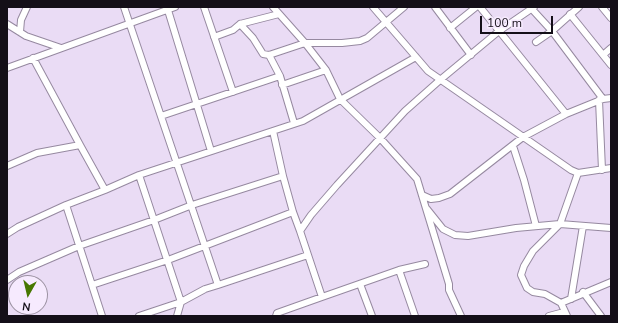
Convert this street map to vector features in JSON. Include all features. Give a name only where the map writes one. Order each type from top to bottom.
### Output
[{"type":"street","points":[[20,32],[21,20],[27,7]]},
{"type":"street","points":[[124,7],[218,285]]},
{"type":"street","points":[[7,68],[167,8],[176,7]]},
{"type":"street","points":[[204,7],[233,92]]},
{"type":"street","points":[[273,7],[305,43],[326,70],[340,99],[380,138],[414,175],[419,184],[449,284],[449,290],[461,316]]},
{"type":"street","points":[[373,7],[416,57],[440,80],[571,170],[578,173],[611,168]]},
{"type":"street","points":[[240,24],[253,38],[263,54],[268,55],[305,43],[342,43],[360,41],[367,38],[404,7]]},
{"type":"street","points":[[435,7],[471,55]]},
{"type":"street","points":[[450,28],[476,7]]},
{"type":"street","points":[[480,7],[529,66],[566,114]]},
{"type":"street","points":[[536,42],[552,31],[579,7]]},
{"type":"street","points":[[602,7],[611,18]]},
{"type":"street","points":[[167,8],[211,151]]},
{"type":"street","points":[[300,231],[337,185],[405,111],[499,31],[532,8],[552,31],[601,100],[602,170]]},
{"type":"street","points":[[214,37],[233,30],[240,24],[280,14]]},
{"type":"street","points":[[570,14],[611,64]]},
{"type":"street","points":[[7,24],[26,36],[61,48]]},
{"type":"street","points":[[603,55],[611,48]]},
{"type":"street","points":[[268,55],[280,76],[294,123]]},
{"type":"street","points":[[7,234],[66,205],[139,175],[308,119],[340,99],[416,57]]},
{"type":"street","points":[[33,58],[105,190]]},
{"type":"street","points":[[282,85],[326,70]]},
{"type":"street","points":[[162,116],[280,76]]},
{"type":"street","points":[[422,195],[431,199],[450,194],[523,137],[566,114],[601,100],[611,98]]},
{"type":"street","points":[[273,131],[293,212],[322,297]]},
{"type":"street","points":[[7,166],[37,153],[80,145]]},
{"type":"street","points":[[513,146],[536,226]]},
{"type":"street","points":[[549,316],[565,314],[561,303],[545,294],[533,292],[527,288],[521,275],[524,266],[533,251],[560,224],[578,173]]},
{"type":"street","points":[[139,175],[181,302],[177,316]]},
{"type":"street","points":[[7,280],[19,272],[79,246],[192,205],[283,176]]},
{"type":"street","points":[[66,205],[102,316]]},
{"type":"street","points":[[425,207],[443,229],[455,235],[468,236],[516,228],[560,224],[611,228]]},
{"type":"street","points":[[92,285],[168,260],[293,212]]},
{"type":"street","points":[[571,299],[582,226]]},
{"type":"street","points":[[139,316],[181,302],[205,289],[308,255]]},
{"type":"street","points":[[276,316],[277,313],[399,270],[426,264]]},
{"type":"street","points":[[399,270],[415,316]]},
{"type":"street","points":[[561,303],[583,292],[611,282]]},
{"type":"street","points":[[360,284],[372,316]]},
{"type":"street","points":[[583,292],[601,316]]}]
